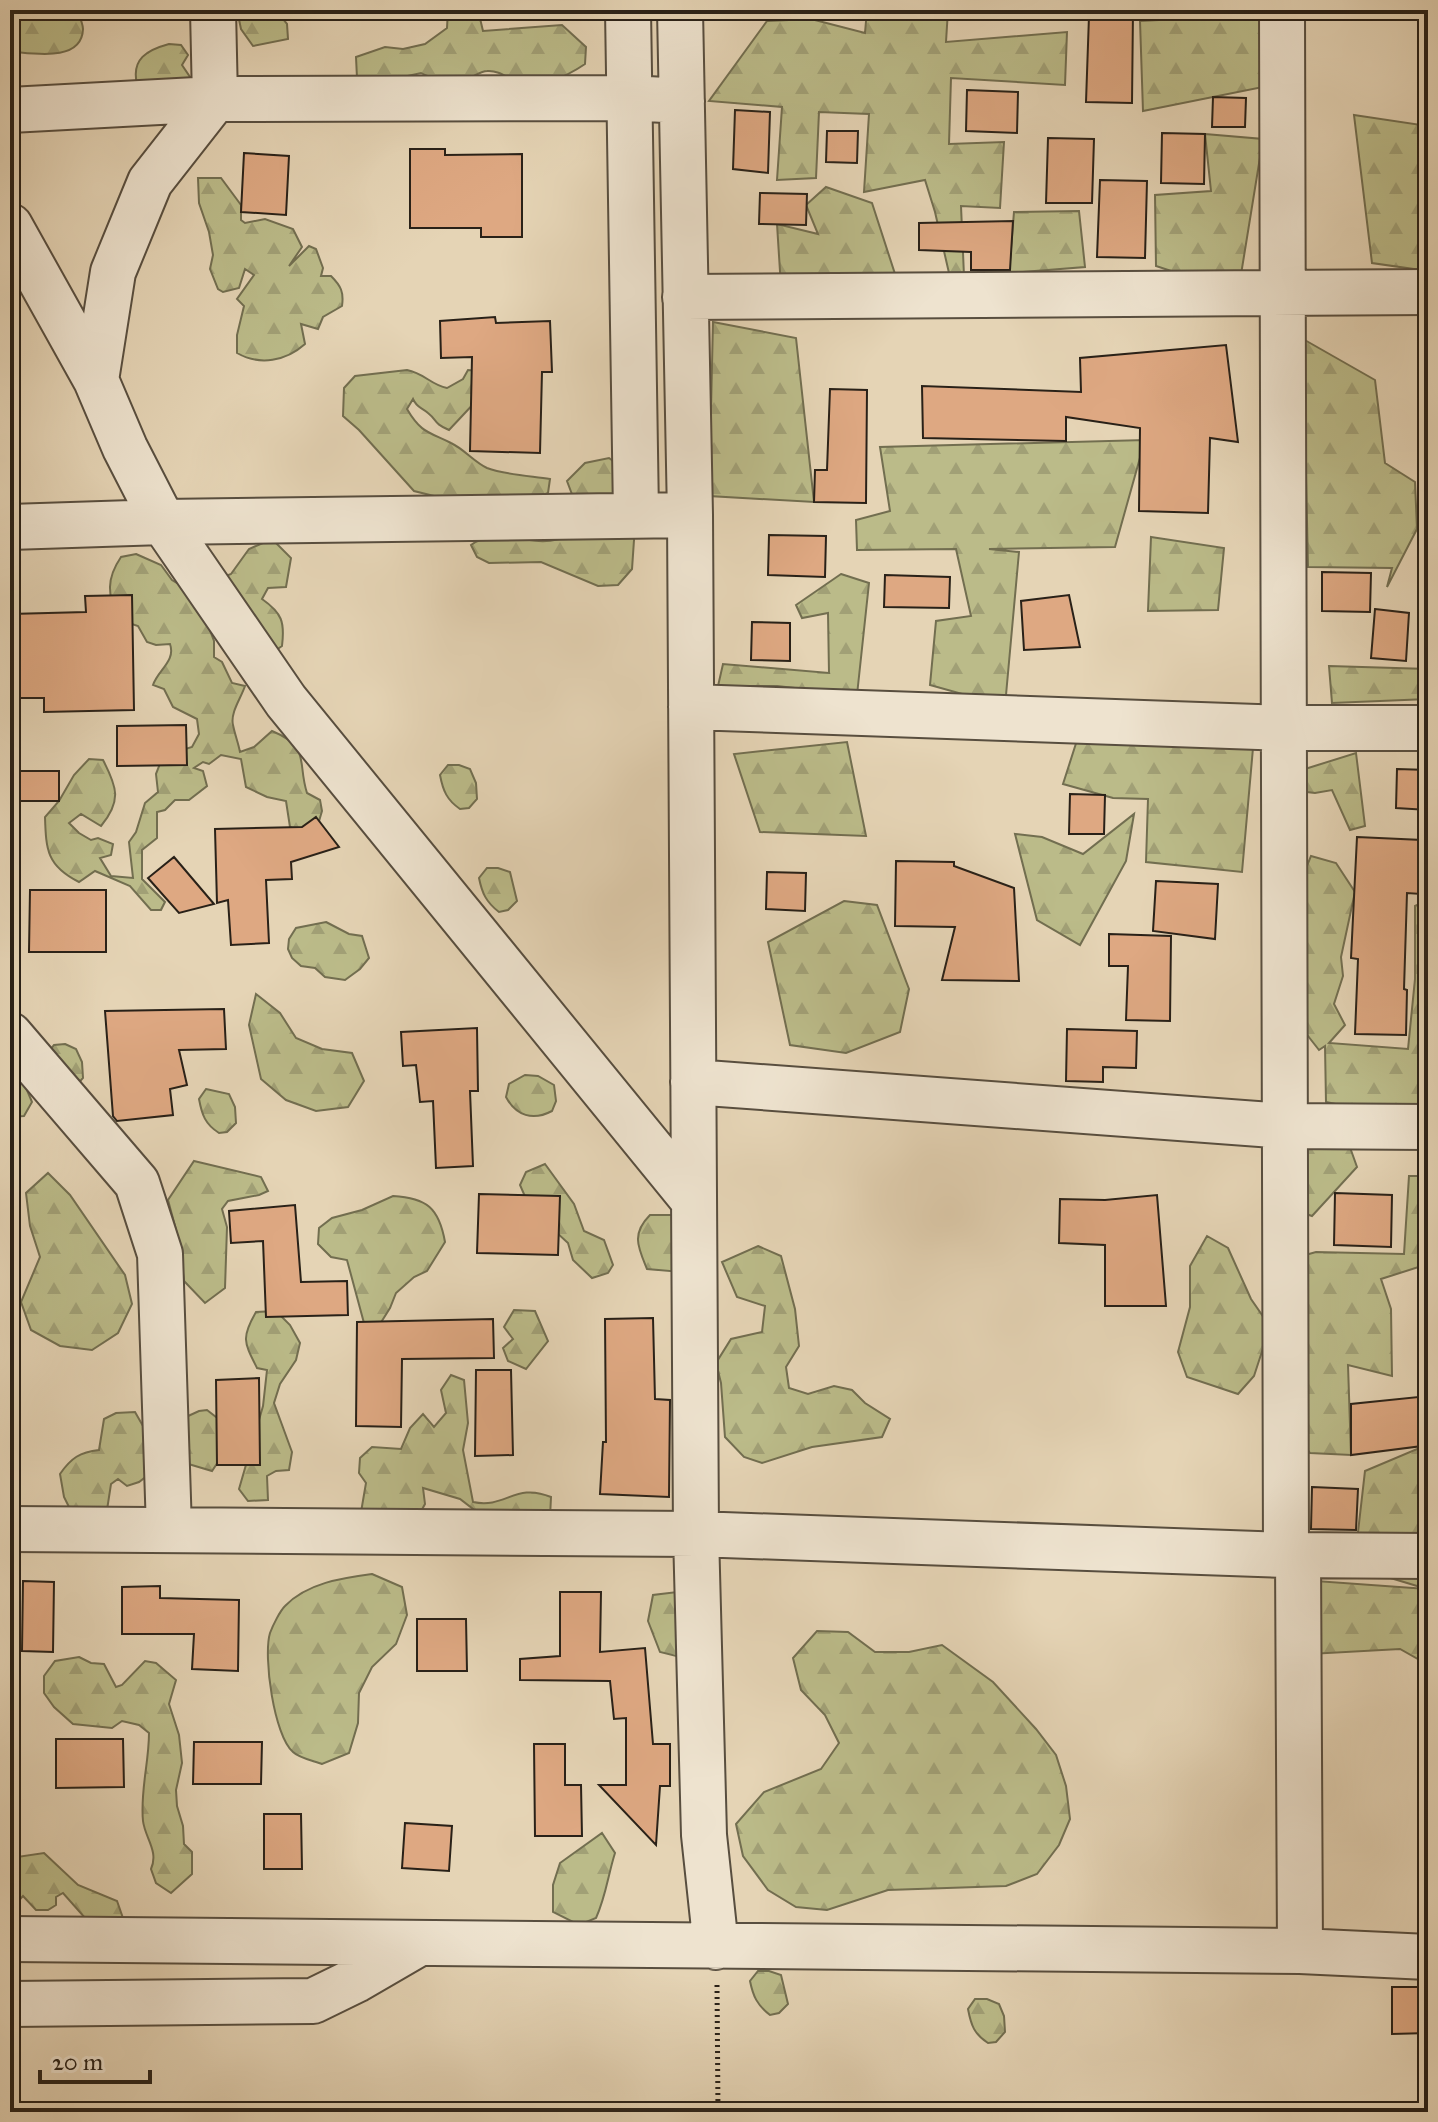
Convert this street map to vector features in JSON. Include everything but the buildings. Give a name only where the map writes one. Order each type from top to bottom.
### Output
[{"type":"street","points":[[96,380],[113,272],[150,182],[215,99],[213,10]]},
{"type":"street","points":[[628,10],[636,514]]},
{"type":"street","points":[[680,10],[690,515],[696,1534],[704,1835],[716,1947]]},
{"type":"street","points":[[1282,10],[1285,1126],[1300,1951]]},
{"type":"street","points":[[10,110],[215,99],[630,98],[682,101]]},
{"type":"street","points":[[10,226],[96,380],[125,448],[163,522],[286,701],[694,1201]]},
{"type":"street","points":[[685,297],[1428,292]]},
{"type":"street","points":[[10,527],[690,515]]},
{"type":"street","points":[[691,707],[1284,728],[1428,728]]},
{"type":"street","points":[[10,1035],[137,1183],[160,1254],[169,1529]]},
{"type":"street","points":[[693,1082],[1285,1126],[1428,1127]]},
{"type":"street","points":[[10,1529],[696,1534],[1292,1555],[1428,1556]]},
{"type":"street","points":[[10,1939],[1300,1951],[1428,1957]]},
{"type":"street","points":[[10,2004],[313,2001],[418,1944]]},
{"type":"path","points":[[716,1947],[718,2112]]},
{"type":"green space","points":[[10,10],[77,10],[83,27],[81,39],[67,51],[57,53],[16,52],[10,45]]},
{"type":"green space","points":[[237,10],[281,10],[279,14],[287,24],[288,39],[253,46],[241,29]]},
{"type":"green space","points":[[448,10],[478,10],[483,31],[562,25],[586,47],[585,64],[561,77],[533,85],[524,85],[491,71],[457,79],[421,73],[403,77],[357,78],[356,57],[385,47],[403,49],[425,44],[447,28]]},
{"type":"green space","points":[[867,10],[948,10],[946,42],[1067,32],[1065,85],[951,78],[949,144],[1004,142],[1000,208],[961,206],[964,276],[949,273],[925,180],[864,192],[869,114],[819,112],[816,178],[777,180],[782,107],[709,101],[767,21],[811,19],[865,33]]},
{"type":"green space","points":[[1177,10],[1262,10],[1263,87],[1143,111],[1140,21],[1177,19]]},
{"type":"green space","points":[[169,44],[181,45],[188,55],[182,65],[192,80],[137,84],[136,68],[142,57]]},
{"type":"green space","points":[[1354,115],[1428,126],[1428,271],[1372,263]]},
{"type":"green space","points":[[1205,134],[1263,139],[1238,293],[1156,266],[1155,195],[1211,191]]},
{"type":"green space","points":[[198,178],[221,178],[241,205],[241,220],[245,223],[265,219],[293,229],[302,247],[289,266],[309,246],[316,249],[323,268],[321,276],[331,276],[339,286],[342,306],[323,317],[318,329],[301,324],[305,344],[298,350],[272,360],[237,353],[237,335],[244,306],[237,299],[254,275],[245,269],[239,288],[223,292],[218,289],[210,269],[213,255],[199,203]]},
{"type":"green space","points":[[826,187],[872,203],[895,274],[781,287],[777,224],[818,234],[806,205]]},
{"type":"green space","points":[[1079,211],[1085,267],[1009,273],[1014,212]]},
{"type":"green space","points":[[713,322],[796,338],[814,502],[709,496]]},
{"type":"green space","points":[[1303,339],[1375,380],[1385,463],[1415,482],[1417,529],[1387,587],[1392,568],[1308,567]]},
{"type":"green space","points":[[407,370],[447,388],[463,379],[468,370],[478,371],[478,399],[449,430],[438,424],[413,399],[407,409],[421,427],[487,468],[550,479],[548,493],[531,500],[438,497],[414,491],[343,416],[344,388],[355,376]]},
{"type":"green space","points":[[1145,440],[1115,547],[989,549],[1019,552],[1005,706],[930,685],[936,621],[971,616],[956,549],[857,550],[856,520],[890,511],[880,447]]},
{"type":"green space","points":[[609,458],[621,467],[634,540],[632,569],[618,585],[598,586],[541,562],[489,563],[477,557],[471,545],[478,540],[504,537],[544,541],[577,533],[573,497],[567,481],[585,463]]},
{"type":"green space","points":[[1151,537],[1224,548],[1218,610],[1148,611]]},
{"type":"green space","points":[[272,539],[291,558],[286,587],[268,588],[262,599],[278,614],[283,630],[282,646],[266,657],[214,581],[231,574],[249,549]]},
{"type":"green space","points":[[136,554],[161,565],[172,580],[185,588],[206,620],[214,641],[214,657],[222,662],[232,683],[245,686],[232,720],[240,752],[254,747],[272,731],[293,743],[300,756],[307,793],[320,800],[322,811],[317,828],[306,834],[290,827],[286,801],[267,797],[246,787],[241,759],[221,755],[209,764],[203,762],[194,768],[203,771],[207,786],[189,800],[175,800],[165,810],[157,812],[157,838],[142,850],[142,879],[165,902],[161,910],[151,910],[130,886],[95,871],[79,882],[68,876],[50,856],[45,829],[45,817],[59,801],[74,775],[89,759],[103,760],[112,778],[115,794],[108,817],[101,826],[81,814],[69,823],[91,840],[98,838],[113,844],[111,855],[100,858],[111,876],[133,878],[129,842],[136,832],[145,803],[158,792],[156,774],[163,756],[192,747],[199,734],[197,719],[173,707],[164,689],[153,685],[169,660],[170,644],[147,642],[138,626],[117,619],[110,594],[113,572],[121,557]]},
{"type":"green space","points":[[841,574],[869,583],[857,695],[777,686],[718,686],[723,664],[829,673],[828,613],[802,618],[796,605]]},
{"type":"green space","points":[[1329,666],[1428,669],[1428,699],[1332,703]]},
{"type":"green space","points":[[1079,734],[1253,748],[1242,872],[1146,862],[1148,799],[1113,798],[1063,784]]},
{"type":"green space","points":[[847,742],[866,836],[760,832],[734,754]]},
{"type":"green space","points":[[1356,753],[1365,826],[1350,830],[1332,790],[1307,792],[1305,769]]},
{"type":"green space","points":[[448,765],[470,769],[476,783],[477,799],[469,808],[460,809],[446,795],[440,775]]},
{"type":"green space","points":[[1134,814],[1126,861],[1080,945],[1037,920],[1015,834],[1042,837],[1083,854]]},
{"type":"green space","points":[[1311,856],[1336,863],[1355,892],[1341,957],[1343,976],[1334,1004],[1345,1025],[1329,1043],[1408,1049],[1415,979],[1415,906],[1428,900],[1428,1104],[1355,1108],[1326,1102],[1325,1046],[1319,1050],[1301,1027],[1307,946],[1299,886]]},
{"type":"green space","points":[[487,868],[510,872],[517,901],[508,910],[499,912],[485,897],[479,878]]},
{"type":"green space","points":[[844,901],[877,905],[909,989],[900,1032],[846,1053],[790,1045],[768,942]]},
{"type":"green space","points":[[326,922],[349,934],[362,936],[369,958],[345,980],[325,977],[315,968],[301,966],[288,949],[289,939],[296,928]]},
{"type":"green space","points":[[256,994],[280,1013],[296,1038],[322,1049],[352,1053],[364,1081],[348,1107],[316,1111],[286,1100],[261,1079],[249,1025]]},
{"type":"green space","points":[[65,1044],[76,1049],[82,1062],[83,1078],[75,1087],[46,1055],[54,1045]]},
{"type":"green space","points":[[10,1064],[19,1071],[32,1102],[24,1116],[10,1117]]},
{"type":"green space","points":[[525,1075],[538,1076],[554,1085],[556,1101],[552,1111],[538,1116],[526,1115],[510,1103],[506,1097],[509,1084]]},
{"type":"green space","points":[[206,1089],[229,1094],[235,1107],[236,1123],[227,1132],[219,1133],[205,1119],[199,1099]]},
{"type":"green space","points":[[1285,1126],[1347,1139],[1357,1167],[1312,1216],[1280,1205]]},
{"type":"green space","points":[[194,1161],[261,1177],[268,1191],[228,1201],[222,1209],[227,1227],[225,1288],[205,1303],[184,1281],[179,1241],[168,1200]]},
{"type":"green space","points":[[545,1164],[574,1204],[584,1231],[604,1240],[613,1265],[608,1273],[592,1278],[573,1260],[568,1243],[530,1208],[520,1185],[526,1172]]},
{"type":"green space","points":[[48,1173],[70,1195],[125,1275],[132,1304],[118,1333],[92,1350],[60,1346],[31,1330],[21,1302],[40,1257],[30,1226],[26,1193]]},
{"type":"green space","points":[[1409,1176],[1428,1176],[1428,1264],[1381,1279],[1391,1309],[1392,1376],[1348,1365],[1351,1455],[1310,1453],[1271,1398],[1269,1330],[1254,1376],[1238,1394],[1187,1377],[1178,1352],[1190,1307],[1190,1266],[1207,1236],[1228,1248],[1251,1299],[1269,1325],[1266,1266],[1316,1252],[1404,1254]]},
{"type":"green space","points":[[393,1196],[415,1199],[430,1207],[439,1221],[445,1242],[427,1271],[414,1277],[396,1293],[380,1324],[364,1323],[347,1260],[331,1257],[318,1244],[319,1228],[332,1218],[362,1210]]},
{"type":"green space","points":[[650,1215],[679,1215],[681,1272],[647,1269],[638,1235]]},
{"type":"green space","points":[[758,1246],[781,1256],[795,1309],[799,1346],[786,1367],[789,1388],[808,1394],[834,1386],[852,1390],[865,1403],[890,1419],[882,1437],[812,1447],[762,1463],[744,1457],[725,1437],[721,1383],[716,1363],[731,1339],[762,1332],[765,1306],[737,1297],[722,1262]]},
{"type":"green space","points":[[514,1310],[535,1311],[548,1341],[526,1369],[508,1361],[503,1348],[513,1339],[504,1327]]},
{"type":"green space","points":[[276,1311],[290,1325],[300,1343],[296,1360],[280,1384],[274,1403],[292,1452],[289,1470],[276,1471],[267,1476],[268,1500],[248,1501],[239,1489],[263,1406],[267,1370],[257,1368],[247,1346],[246,1334],[256,1312]]},
{"type":"green space","points":[[451,1375],[464,1380],[468,1423],[463,1450],[473,1502],[494,1502],[528,1492],[539,1493],[551,1497],[550,1517],[462,1521],[473,1509],[460,1499],[423,1488],[425,1504],[420,1513],[360,1518],[366,1483],[359,1473],[360,1458],[372,1447],[401,1449],[410,1428],[423,1414],[434,1427],[446,1413],[441,1390]]},
{"type":"green space","points":[[207,1410],[225,1424],[224,1453],[212,1471],[185,1463],[186,1417]]},
{"type":"green space","points":[[135,1412],[147,1433],[152,1472],[127,1486],[118,1479],[111,1484],[107,1510],[74,1517],[64,1497],[60,1474],[76,1457],[99,1450],[104,1419],[116,1413]]},
{"type":"green space","points":[[1428,1434],[1428,1663],[1400,1649],[1310,1654],[1316,1581],[1427,1589],[1354,1567],[1365,1471],[1422,1447]]},
{"type":"green space","points":[[372,1574],[402,1587],[407,1615],[396,1644],[372,1667],[359,1693],[358,1723],[349,1753],[322,1764],[303,1758],[293,1752],[280,1730],[269,1677],[270,1633],[283,1608],[304,1592],[337,1580]]},
{"type":"green space","points":[[677,1592],[686,1645],[676,1656],[660,1652],[648,1621],[653,1595]]},
{"type":"green space","points":[[817,1631],[848,1632],[875,1652],[909,1652],[942,1645],[993,1682],[1036,1729],[1056,1755],[1066,1786],[1070,1819],[1059,1845],[1037,1874],[1006,1886],[888,1890],[827,1910],[796,1907],[768,1890],[743,1856],[736,1824],[764,1792],[821,1769],[839,1743],[825,1715],[801,1690],[793,1658]]},
{"type":"green space","points":[[79,1657],[91,1663],[104,1664],[116,1687],[122,1685],[145,1661],[156,1663],[176,1680],[169,1704],[179,1735],[182,1763],[176,1790],[177,1806],[184,1844],[192,1852],[192,1874],[171,1893],[156,1883],[151,1869],[153,1850],[143,1821],[149,1733],[139,1725],[122,1721],[112,1728],[73,1724],[44,1693],[44,1676],[55,1661]]},
{"type":"green space","points":[[602,1833],[615,1853],[596,1918],[579,1925],[553,1912],[553,1885],[560,1863]]},
{"type":"green space","points":[[44,1853],[78,1885],[117,1901],[124,1921],[93,1927],[63,1893],[56,1897],[56,1905],[48,1910],[36,1910],[23,1896],[10,1910],[10,1858]]},
{"type":"green space","points":[[758,1971],[781,1975],[788,2004],[779,2013],[770,2015],[756,2000],[750,1981]]},
{"type":"green space","points":[[975,1999],[987,1999],[999,2004],[1005,2032],[996,2042],[988,2043],[974,2029],[968,2009]]}]
